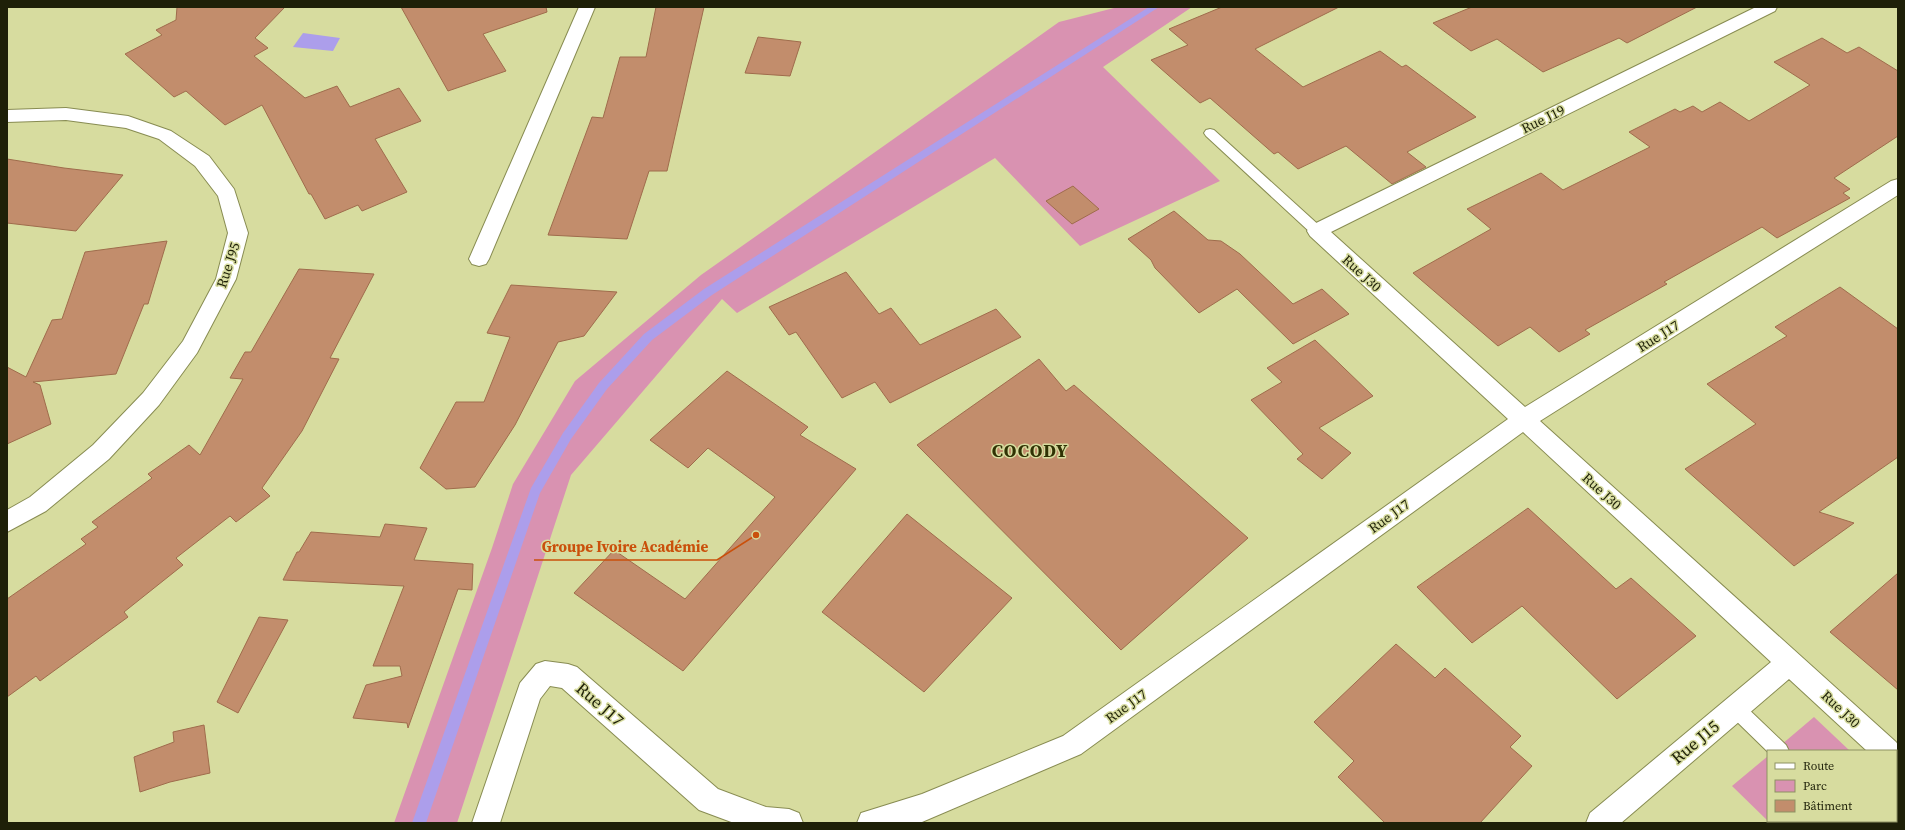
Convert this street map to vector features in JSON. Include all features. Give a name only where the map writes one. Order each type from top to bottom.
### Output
[{"type":"street","points":[[479,260],[587,7]]},
{"type":"street","name":"Rue J19","points":[[1317,231],[1769,7]]},
{"type":"street","name":"Rue J95","points":[[7,116],[66,114],[128,122],[165,135],[202,161],[228,194],[238,233],[226,280],[190,347],[151,399],[101,452],[38,504],[7,522]]},
{"type":"street","name":"Rue J17","points":[[871,823],[922,808],[1072,745],[1523,420],[1898,186]]},
{"type":"street","name":"Rue J30","points":[[1317,231],[1886,750]]},
{"type":"street","name":"Rue J15","points":[[1600,823],[1790,662]]},
{"type":"street","name":"Rue J17","points":[[486,823],[529,692],[545,673],[568,676],[709,800],[766,821],[789,823]]},
{"type":"lane","points":[[1210,133],[1317,231]]},
{"type":"lane","points":[[1735,708],[1779,750]]},
{"type":"green space","points":[[1118,7],[1192,7],[1103,67],[1220,181],[1080,246],[995,158],[737,313],[722,299],[571,475],[457,823],[394,823],[492,548],[513,484],[575,381],[701,275],[1059,22]]},
{"type":"green space","points":[[1814,717],[1849,750],[1775,750]]},
{"type":"green space","points":[[1767,757],[1767,820],[1732,786]]},
{"type":"green space","points":[[1897,795],[1898,796],[1898,823],[1769,822],[1897,822]]},
{"type":"shaded area","points":[[303,33],[340,38],[333,51],[293,47]]},
{"type":"building","points":[[177,7],[285,7],[255,38],[268,48],[254,56],[305,98],[337,86],[350,107],[399,88],[421,121],[375,139],[407,192],[362,211],[358,205],[325,219],[311,194],[309,194],[262,105],[225,125],[186,91],[174,97],[125,54],[162,35],[156,30],[176,20]]},
{"type":"building","points":[[401,7],[546,7],[547,12],[483,34],[506,71],[448,91]]},
{"type":"building","points":[[656,7],[704,7],[667,171],[649,171],[627,239],[548,235],[592,117],[603,118],[620,57],[646,57]]},
{"type":"building","points":[[1222,7],[1339,7],[1255,49],[1303,87],[1380,51],[1402,67],[1406,65],[1476,117],[1407,152],[1426,167],[1392,184],[1346,146],[1298,169],[1278,152],[1274,154],[1210,98],[1200,103],[1151,60],[1188,45],[1169,29]]},
{"type":"building","points":[[1472,7],[1697,7],[1627,43],[1619,38],[1543,72],[1497,39],[1471,51],[1433,23]]},
{"type":"building","points":[[758,37],[801,42],[790,76],[745,73]]},
{"type":"building","points":[[1822,38],[1847,53],[1859,47],[1898,71],[1898,136],[1834,178],[1850,189],[1843,193],[1850,198],[1777,238],[1762,227],[1664,282],[1667,284],[1585,330],[1590,334],[1559,352],[1530,327],[1498,346],[1413,273],[1491,229],[1467,209],[1541,173],[1563,190],[1650,147],[1629,132],[1675,109],[1680,112],[1693,106],[1702,112],[1720,102],[1749,121],[1810,85],[1774,62]]},
{"type":"building","points":[[7,159],[123,175],[76,231],[7,223]]},
{"type":"building","points":[[1073,186],[1099,209],[1072,224],[1046,201]]},
{"type":"building","points":[[1174,211],[1208,240],[1221,241],[1240,254],[1293,304],[1322,289],[1349,314],[1293,344],[1237,289],[1199,313],[1155,268],[1151,260],[1128,239]]},
{"type":"building","points":[[167,241],[148,304],[144,304],[116,374],[33,382],[40,385],[51,424],[7,444],[7,367],[26,377],[52,320],[62,319],[85,252]]},
{"type":"building","points":[[299,269],[374,274],[330,358],[339,359],[302,431],[262,488],[270,496],[236,522],[230,516],[176,558],[183,565],[124,612],[128,617],[40,681],[36,676],[7,697],[7,599],[86,544],[81,539],[98,527],[92,522],[152,478],[148,474],[189,445],[200,455],[243,379],[230,378],[245,352],[251,352]]},
{"type":"building","points":[[846,272],[879,314],[891,308],[920,345],[996,309],[1021,337],[890,403],[875,382],[842,398],[796,332],[789,335],[769,307]]},
{"type":"building","points":[[511,285],[617,292],[584,336],[558,342],[515,425],[475,487],[446,489],[420,468],[456,402],[484,402],[510,337],[487,333]]},
{"type":"building","points":[[1840,287],[1898,329],[1898,457],[1819,512],[1854,523],[1794,566],[1685,469],[1756,424],[1707,384],[1787,336],[1775,327]]},
{"type":"building","points":[[1315,340],[1373,396],[1319,428],[1351,453],[1322,479],[1297,459],[1303,454],[1251,400],[1282,382],[1267,368]]},
{"type":"building","points":[[1039,359],[1066,391],[1074,385],[1248,538],[1121,650],[917,445]]},
{"type":"building","points":[[727,371],[808,427],[800,435],[856,469],[683,671],[574,593],[614,550],[685,599],[775,497],[708,448],[688,468],[650,440]]},
{"type":"building","points":[[1528,508],[1616,589],[1631,578],[1696,636],[1617,699],[1522,606],[1472,643],[1417,587]]},
{"type":"building","points":[[907,514],[1012,598],[924,692],[822,612]]},
{"type":"building","points":[[385,524],[427,528],[414,560],[473,564],[472,590],[458,589],[408,728],[407,723],[353,718],[366,685],[402,676],[400,666],[373,666],[404,586],[283,580],[297,552],[299,552],[311,532],[380,537]]},
{"type":"building","points":[[1898,573],[1898,690],[1830,632]]},
{"type":"building","points":[[259,617],[288,620],[238,713],[217,702]]},
{"type":"building","points":[[1396,644],[1435,678],[1445,668],[1521,736],[1510,747],[1532,766],[1480,823],[1385,823],[1338,777],[1354,761],[1314,722]]},
{"type":"building","points":[[204,725],[210,773],[170,782],[140,792],[134,757],[174,742],[173,732]]},
{"type":"waterway","points":[[419,823],[535,492],[567,436],[603,386],[648,337],[708,292],[1155,7]]},
{"type":"place","name":"Groupe Ivoire Académie","points":[[756,535]]},
{"type":"district","name":"COCODY","points":[[1030,451]]}]
